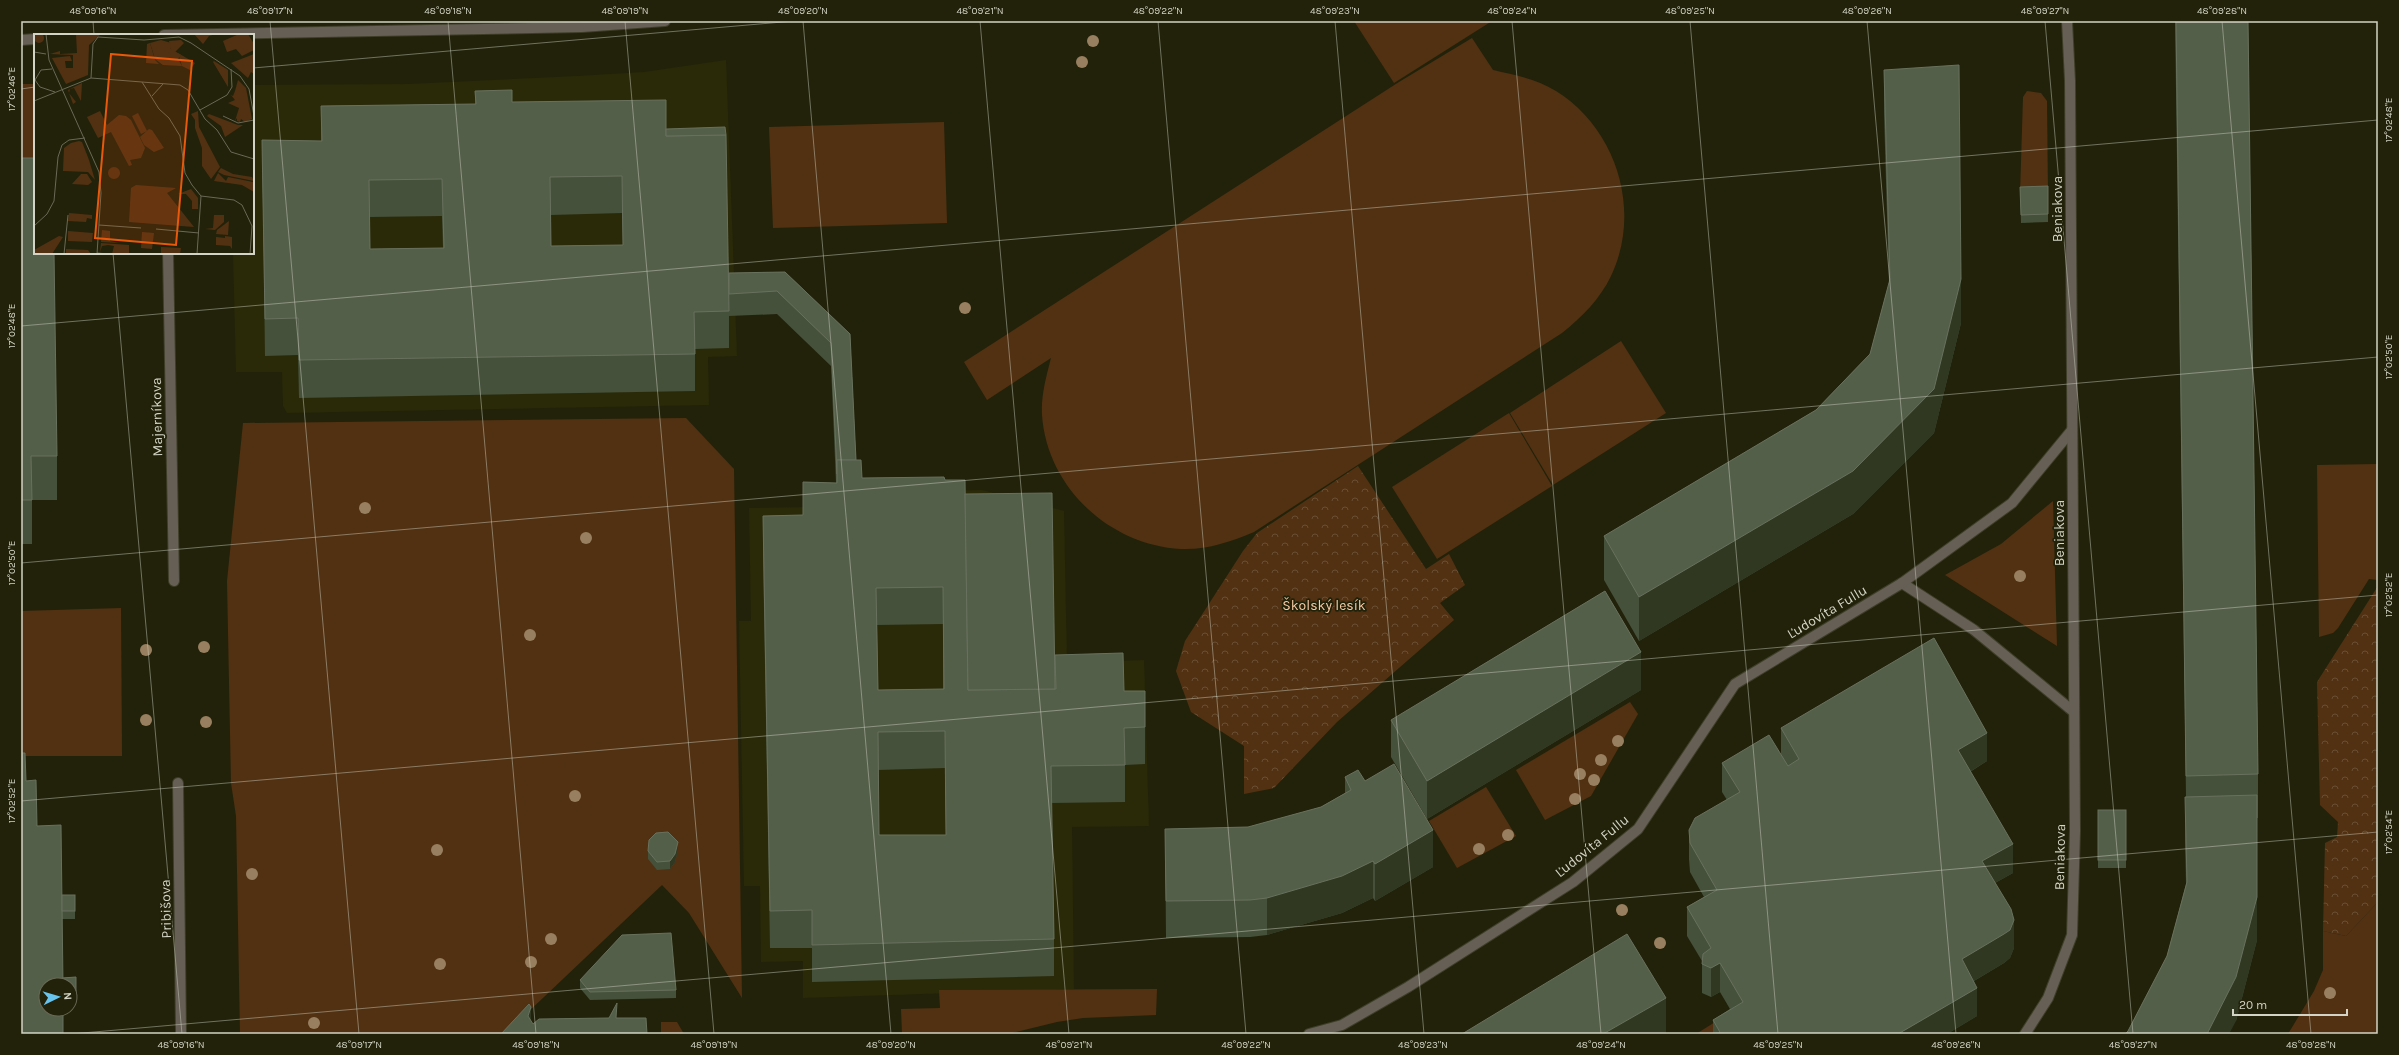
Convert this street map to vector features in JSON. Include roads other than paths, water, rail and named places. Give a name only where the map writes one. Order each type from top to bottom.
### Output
[{"type":"street","points":[[216,34],[582,27],[665,21]]},
{"type":"street","name":"Beniakova","points":[[2024,1034],[2048,998],[2072,935],[2075,831],[2070,89],[2067,21]]},
{"type":"street","points":[[21,40],[34,39]]},
{"type":"street","name":"Majerníkova","points":[[168,254],[174,581]]},
{"type":"street","name":"Ľudovíta Fullu","points":[[1309,1034],[1342,1025],[1408,987],[1573,882],[1638,829],[1735,684],[1902,583],[2012,503],[2072,430]]},
{"type":"street","points":[[1902,583],[1974,630],[2074,712]]},
{"type":"street","name":"Pribišova","points":[[178,783],[181,1034]]},
{"type":"park label","name":"Školský lesík","points":[[1324,605]]}]
